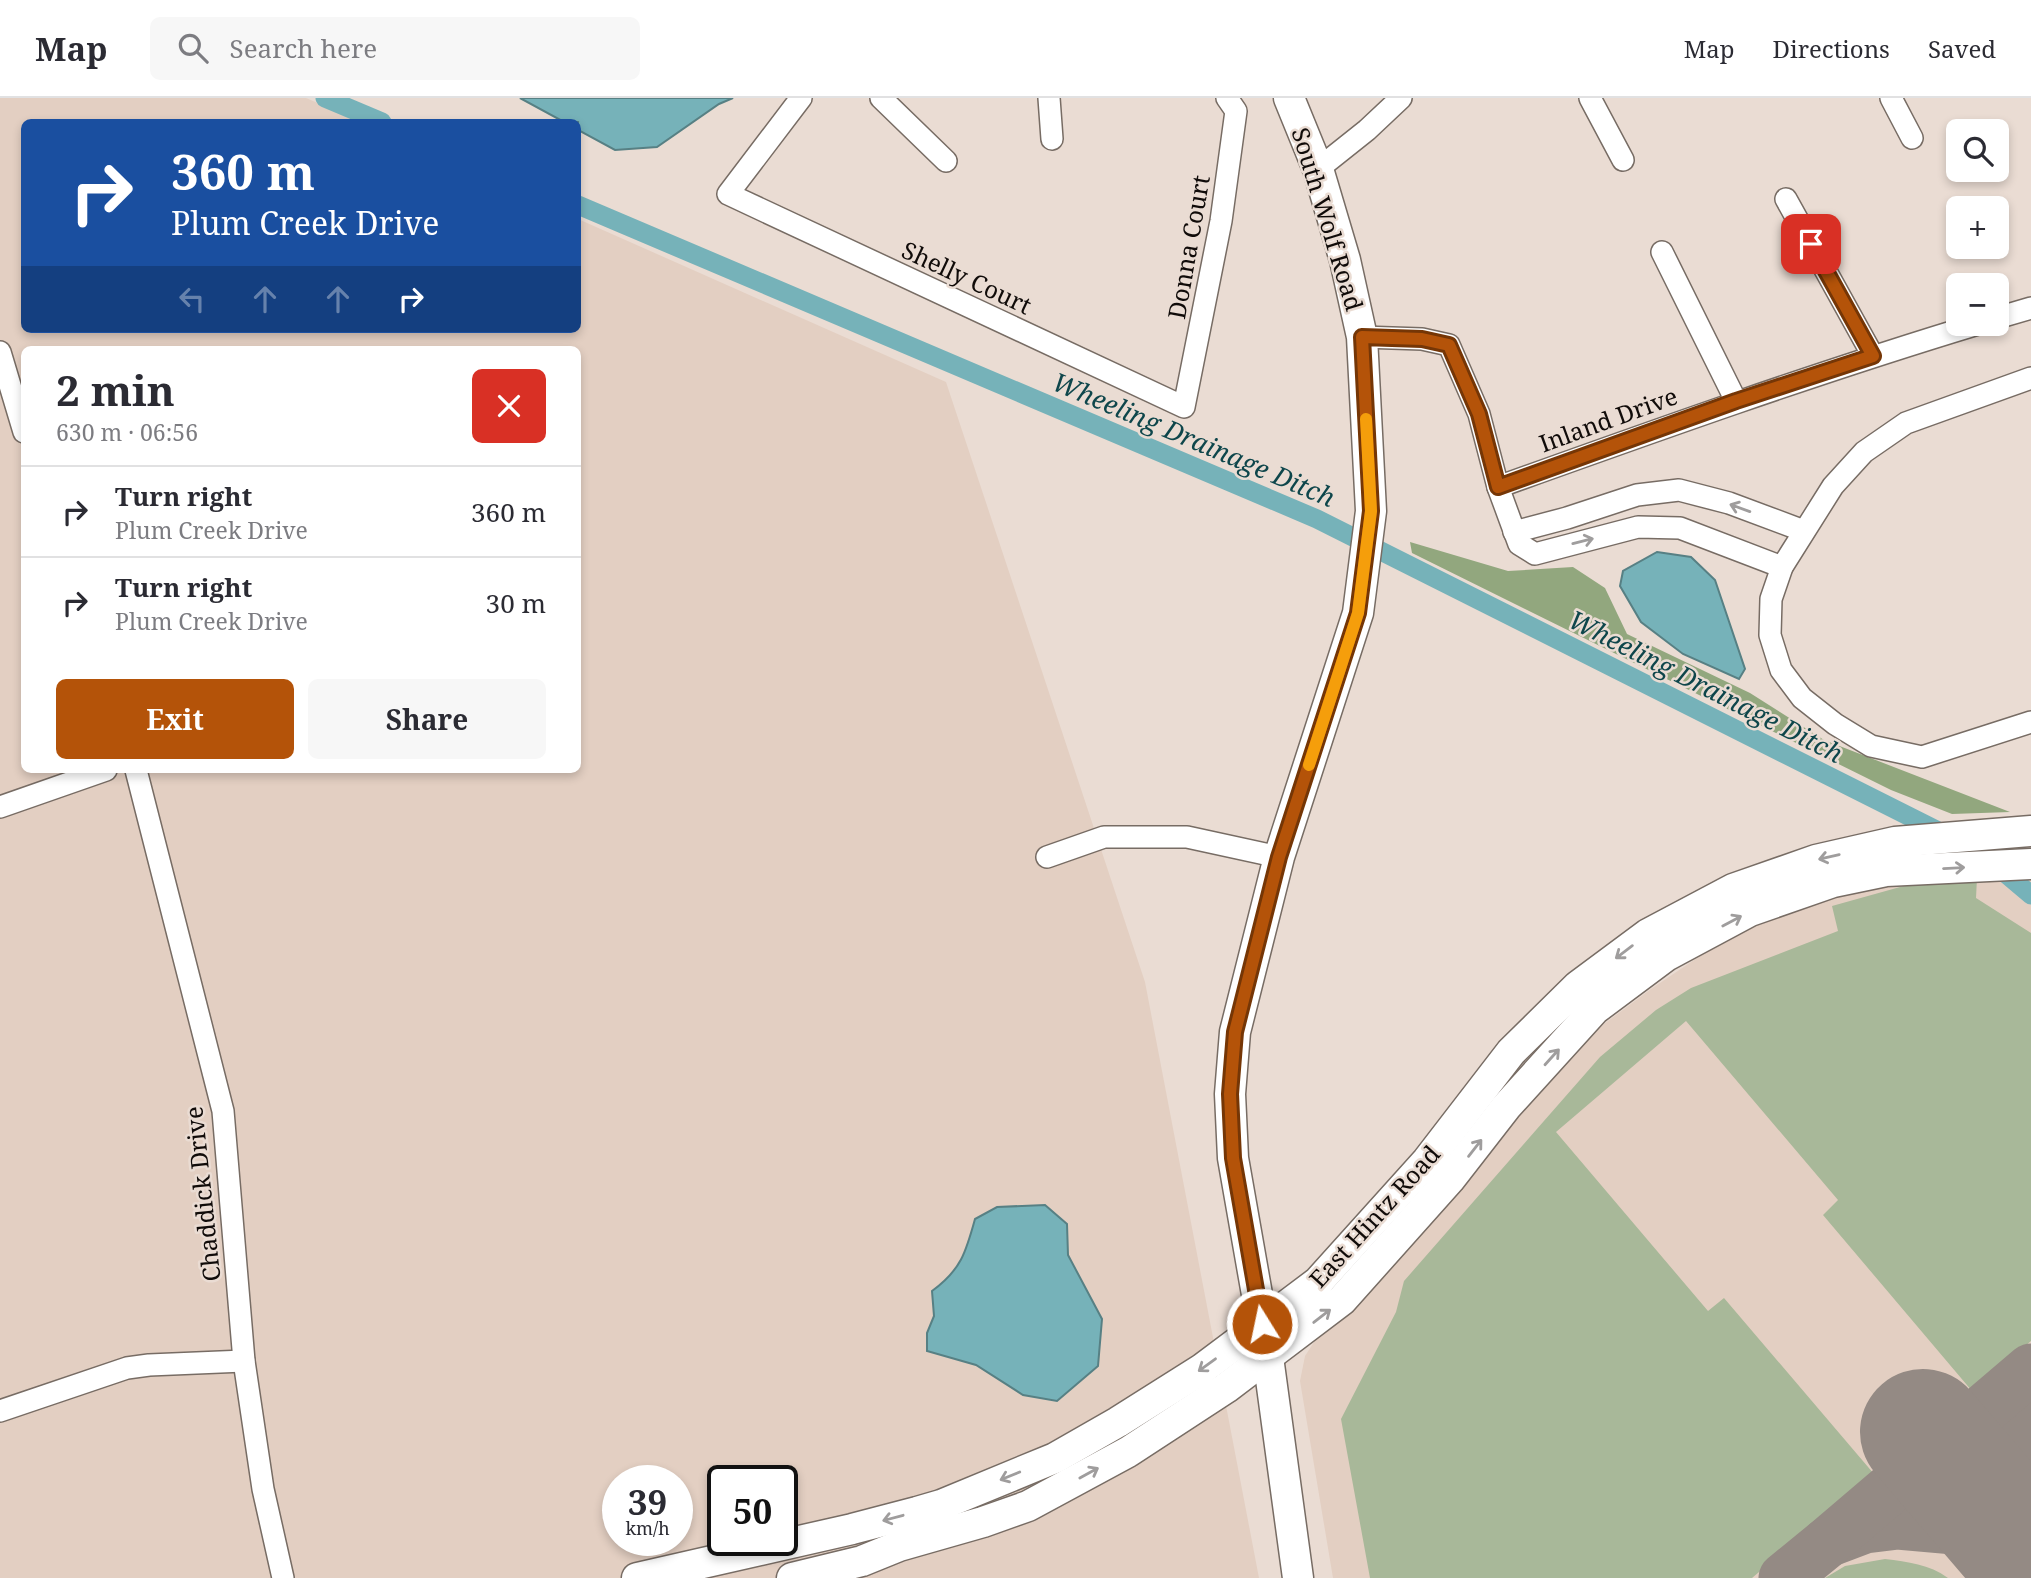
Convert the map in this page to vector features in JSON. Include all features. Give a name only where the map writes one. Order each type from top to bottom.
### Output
[{"type":"main road","name":"South Wolf Road","points":[[1289,98],[1318,169],[1345,260],[1362,337],[1371,511],[1358,613],[1279,857],[1235,1032],[1230,1094],[1233,1158],[1268,1357],[1298,1578]]},
{"type":"main road","name":"East Hintz Road","points":[[637,1578],[852,1529],[940,1505],[1065,1452],[1202,1369],[1318,1282],[1427,1161],[1511,1052],[1578,986],[1648,934],[1733,889],[1816,860],[1895,842],[2031,831]]},
{"type":"main road","name":"East Hintz Road","points":[[792,1578],[862,1561],[899,1546],[1028,1506],[1128,1452],[1226,1388],[1342,1300],[1450,1179],[1506,1107],[1595,1009],[1666,956],[1750,911],[1833,882],[1886,871],[2031,864]]},
{"type":"street","name":"Shelly Court","points":[[801,98],[728,194],[1184,407]]},
{"type":"street","points":[[881,98],[946,161]]},
{"type":"street","points":[[1049,98],[1052,139]]},
{"type":"street","name":"Donna Court","points":[[1184,407],[1223,207],[1236,111],[1227,98]]},
{"type":"street","points":[[1318,169],[1367,130],[1401,98]]},
{"type":"street","points":[[1590,98],[1623,160]]},
{"type":"street","points":[[1891,98],[1912,138]]},
{"type":"street","points":[[1786,199],[1873,356]]},
{"type":"street","points":[[1662,252],[1736,401]]},
{"type":"street","points":[[2009,314],[2031,308]]},
{"type":"street","name":"Inland Drive","points":[[1498,487],[1736,401],[1946,334]]},
{"type":"street","points":[[1362,337],[1422,339],[1449,345],[1479,414],[1498,487],[1516,538],[1535,554],[1638,527],[1680,528],[1782,567]]},
{"type":"street","points":[[0,352],[21,422]]},
{"type":"street","points":[[2031,378],[1906,423],[1864,452],[1833,486],[1782,567],[1771,599],[1770,635],[1781,670],[1802,698],[1835,724],[1871,746],[1922,757],[2031,722]]},
{"type":"street","points":[[1516,538],[1637,495],[1679,490],[1729,503],[1804,531]]},
{"type":"street","points":[[0,807],[97,773]]},
{"type":"street","name":"Chaddick Drive","points":[[137,773],[223,1111],[244,1361],[263,1489],[283,1578]]},
{"type":"street","points":[[1047,858],[1104,837],[1187,837],[1279,857]]},
{"type":"street","points":[[0,1411],[128,1368],[244,1361]]},
{"type":"shaded area","points":[[0,98],[306,98],[355,119],[21,119],[21,333],[581,333],[581,220],[946,382],[1145,982],[1259,1578],[0,1578]]},
{"type":"shaded area","points":[[1999,877],[2031,879],[2031,1578],[1333,1578],[1300,1381],[1305,1356],[1318,1336],[1549,1078],[1604,1024],[1651,989],[1718,944],[1762,921],[1865,887]]},
{"type":"green space","points":[[1410,542],[1508,571],[1573,567],[1605,588],[1627,634],[1750,693],[1824,740],[2010,812],[1952,814],[1891,790],[1412,553]]},
{"type":"green space","points":[[1977,878],[1976,898],[2031,933],[2031,1341],[1972,1391],[1823,1215],[1838,1200],[1686,1021],[1556,1132],[1708,1311],[1724,1298],[1874,1474],[1752,1578],[1370,1578],[1341,1419],[1396,1312],[1404,1281],[1600,1057],[1656,1010],[1691,988],[1838,931],[1832,906],[1918,882]]},
{"type":"green space","points":[[1885,1559],[1926,1567],[1948,1578],[1825,1578],[1845,1566]]},
{"type":"water","points":[[520,98],[733,98],[719,104],[657,147],[615,150],[581,132],[581,119],[558,119]]},
{"type":"water","points":[[1657,552],[1691,557],[1715,580],[1745,669],[1739,679],[1683,654],[1641,622],[1620,586],[1623,571]]},
{"type":"water","points":[[1045,1205],[1067,1224],[1068,1255],[1102,1319],[1098,1366],[1057,1401],[1023,1395],[976,1365],[927,1351],[927,1333],[934,1316],[932,1291],[950,1276],[961,1260],[975,1219],[997,1207]]},
{"type":"waterway","name":"Wheeling Drainage Ditch","points":[[325,98],[375,119]]},
{"type":"waterway","name":"Wheeling Drainage Ditch","points":[[581,206],[1317,519],[1980,852],[2031,895]]},
{"type":"taxiway","points":[[1784,1578],[2031,1369]]},
{"type":"taxiway","points":[[1828,1542],[1865,1528],[1898,1524],[2011,1534],[2016,1430],[2024,1390],[2031,1375]]},
{"type":"runway","points":[[1923,1432],[2031,1558]]},
{"type":"slow traffic","points":[[1309,765],[1358,613],[1371,511],[1366,419]]},
{"type":"route","points":[[1262,1324],[1233,1158],[1230,1094],[1235,1032],[1279,857],[1358,613],[1371,511],[1362,337],[1422,339],[1449,345],[1479,414],[1498,487],[1736,401],[1873,356],[1811,244]]}]
